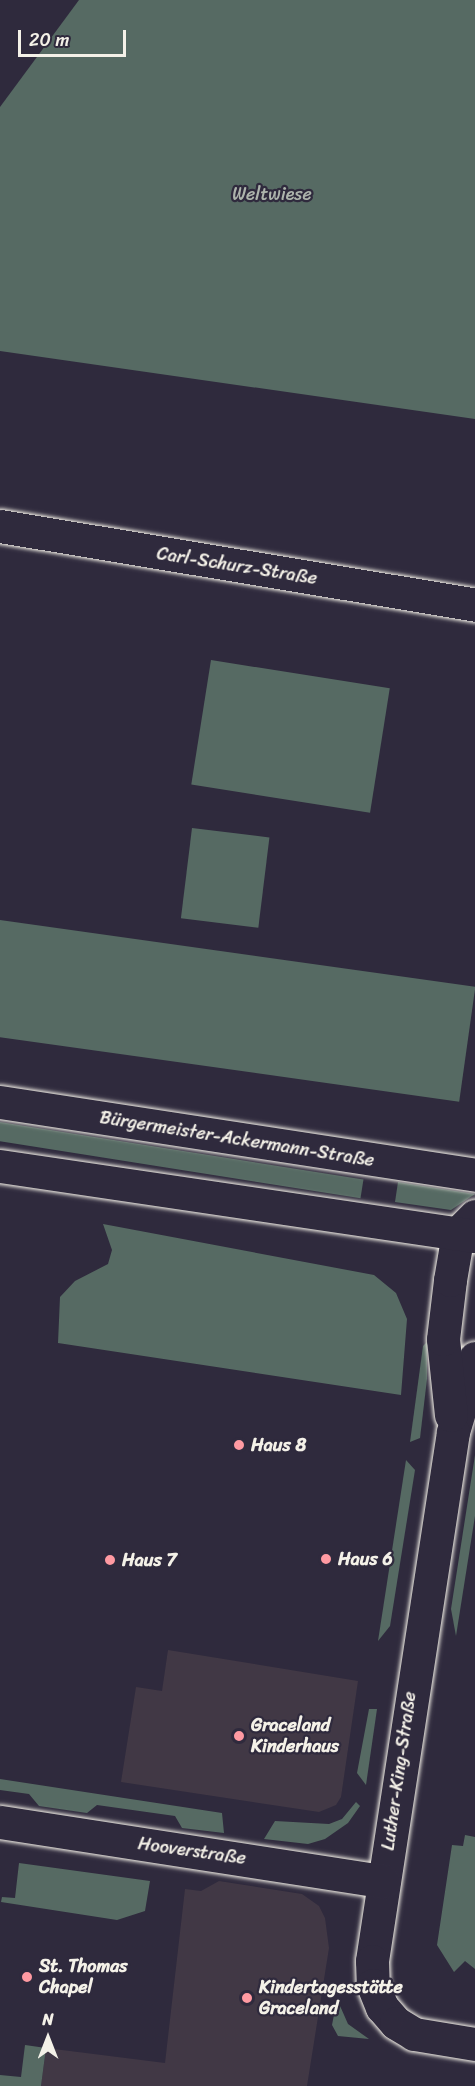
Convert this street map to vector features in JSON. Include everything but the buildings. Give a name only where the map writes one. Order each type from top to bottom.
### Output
[{"type":"street","name":"Carl-Schurz-Straße","points":[[0,526],[475,605]]},
{"type":"street","name":"Bürgermeister-Ackermann-Straße","points":[[0,1102],[475,1176]]},
{"type":"street","points":[[0,1166],[469,1228]]},
{"type":"street","name":"Luther-King-Straße","points":[[453,1432],[444,1339],[469,1228]]},
{"type":"street","name":"Luther-King-Straße","points":[[475,1358],[453,1432],[372,1961],[373,1985],[382,2007],[414,2034],[475,2044]]},
{"type":"street","name":"Hooverstraße","points":[[0,1822],[383,1881]]},
{"type":"shaded area","name":"Graceland Kinderhaus","points":[[168,1650],[358,1681],[341,1797],[336,1805],[319,1812],[121,1782],[136,1687],[162,1691]]},
{"type":"shaded area","name":"Kindertagesstätte Graceland","points":[[219,1881],[302,1894],[319,1906],[325,1918],[329,1948],[307,2086],[41,2086],[46,2048],[165,2063],[185,1889],[201,1891]]},
{"type":"green space","name":"Weltwiese","points":[[79,0],[475,0],[475,419],[0,351],[0,107]]},
{"type":"green space","points":[[211,660],[390,688],[370,813],[191,784]]},
{"type":"green space","points":[[192,828],[269,838],[258,928],[181,918]]},
{"type":"green space","points":[[0,920],[475,987],[459,1102],[0,1037]]},
{"type":"green space","points":[[0,1122],[363,1180],[360,1198],[0,1141]]},
{"type":"green space","points":[[398,1182],[475,1194],[451,1210],[395,1202]]},
{"type":"green space","points":[[103,1224],[374,1275],[396,1293],[407,1319],[401,1395],[58,1343],[60,1297],[75,1281],[108,1264],[112,1250]]},
{"type":"green space","points":[[427,1342],[427,1379],[420,1438],[410,1442],[423,1346]]},
{"type":"green space","points":[[475,1455],[475,1516],[456,1636],[451,1609]]},
{"type":"green space","points":[[406,1460],[415,1470],[390,1626],[378,1641]]},
{"type":"green space","points":[[369,1709],[377,1709],[366,1785],[357,1773]]},
{"type":"green space","points":[[0,1779],[222,1813],[224,1833],[182,1828],[175,1816],[97,1805],[87,1813],[39,1806],[29,1794],[0,1790]]},
{"type":"green space","points":[[356,1802],[360,1806],[348,1823],[325,1839],[308,1844],[264,1839],[275,1821],[329,1824],[342,1819]]},
{"type":"green space","points":[[465,1835],[475,1837],[475,1969],[465,1961],[454,1972],[437,1945],[452,1845],[463,1846]]},
{"type":"green space","points":[[19,1863],[150,1881],[145,1911],[117,1920],[1,1902],[2,1897],[15,1898]]},
{"type":"green space","points":[[337,1999],[348,2024],[369,2039],[338,2036],[332,2025]]},
{"type":"green space","points":[[25,2045],[46,2048],[41,2086],[0,2086],[0,2075],[21,2077]]},
{"type":"place","name":"Haus 8","points":[[239,1445]]},
{"type":"place","name":"Haus 6","points":[[326,1559]]},
{"type":"place","name":"Haus 7","points":[[110,1560]]},
{"type":"place","name":"Graceland Kinderhaus","points":[[239,1736]]},
{"type":"place","name":"St. Thomas Chapel","points":[[27,1977]]},
{"type":"place","name":"Kindertagesstätte Graceland","points":[[247,1998]]}]
